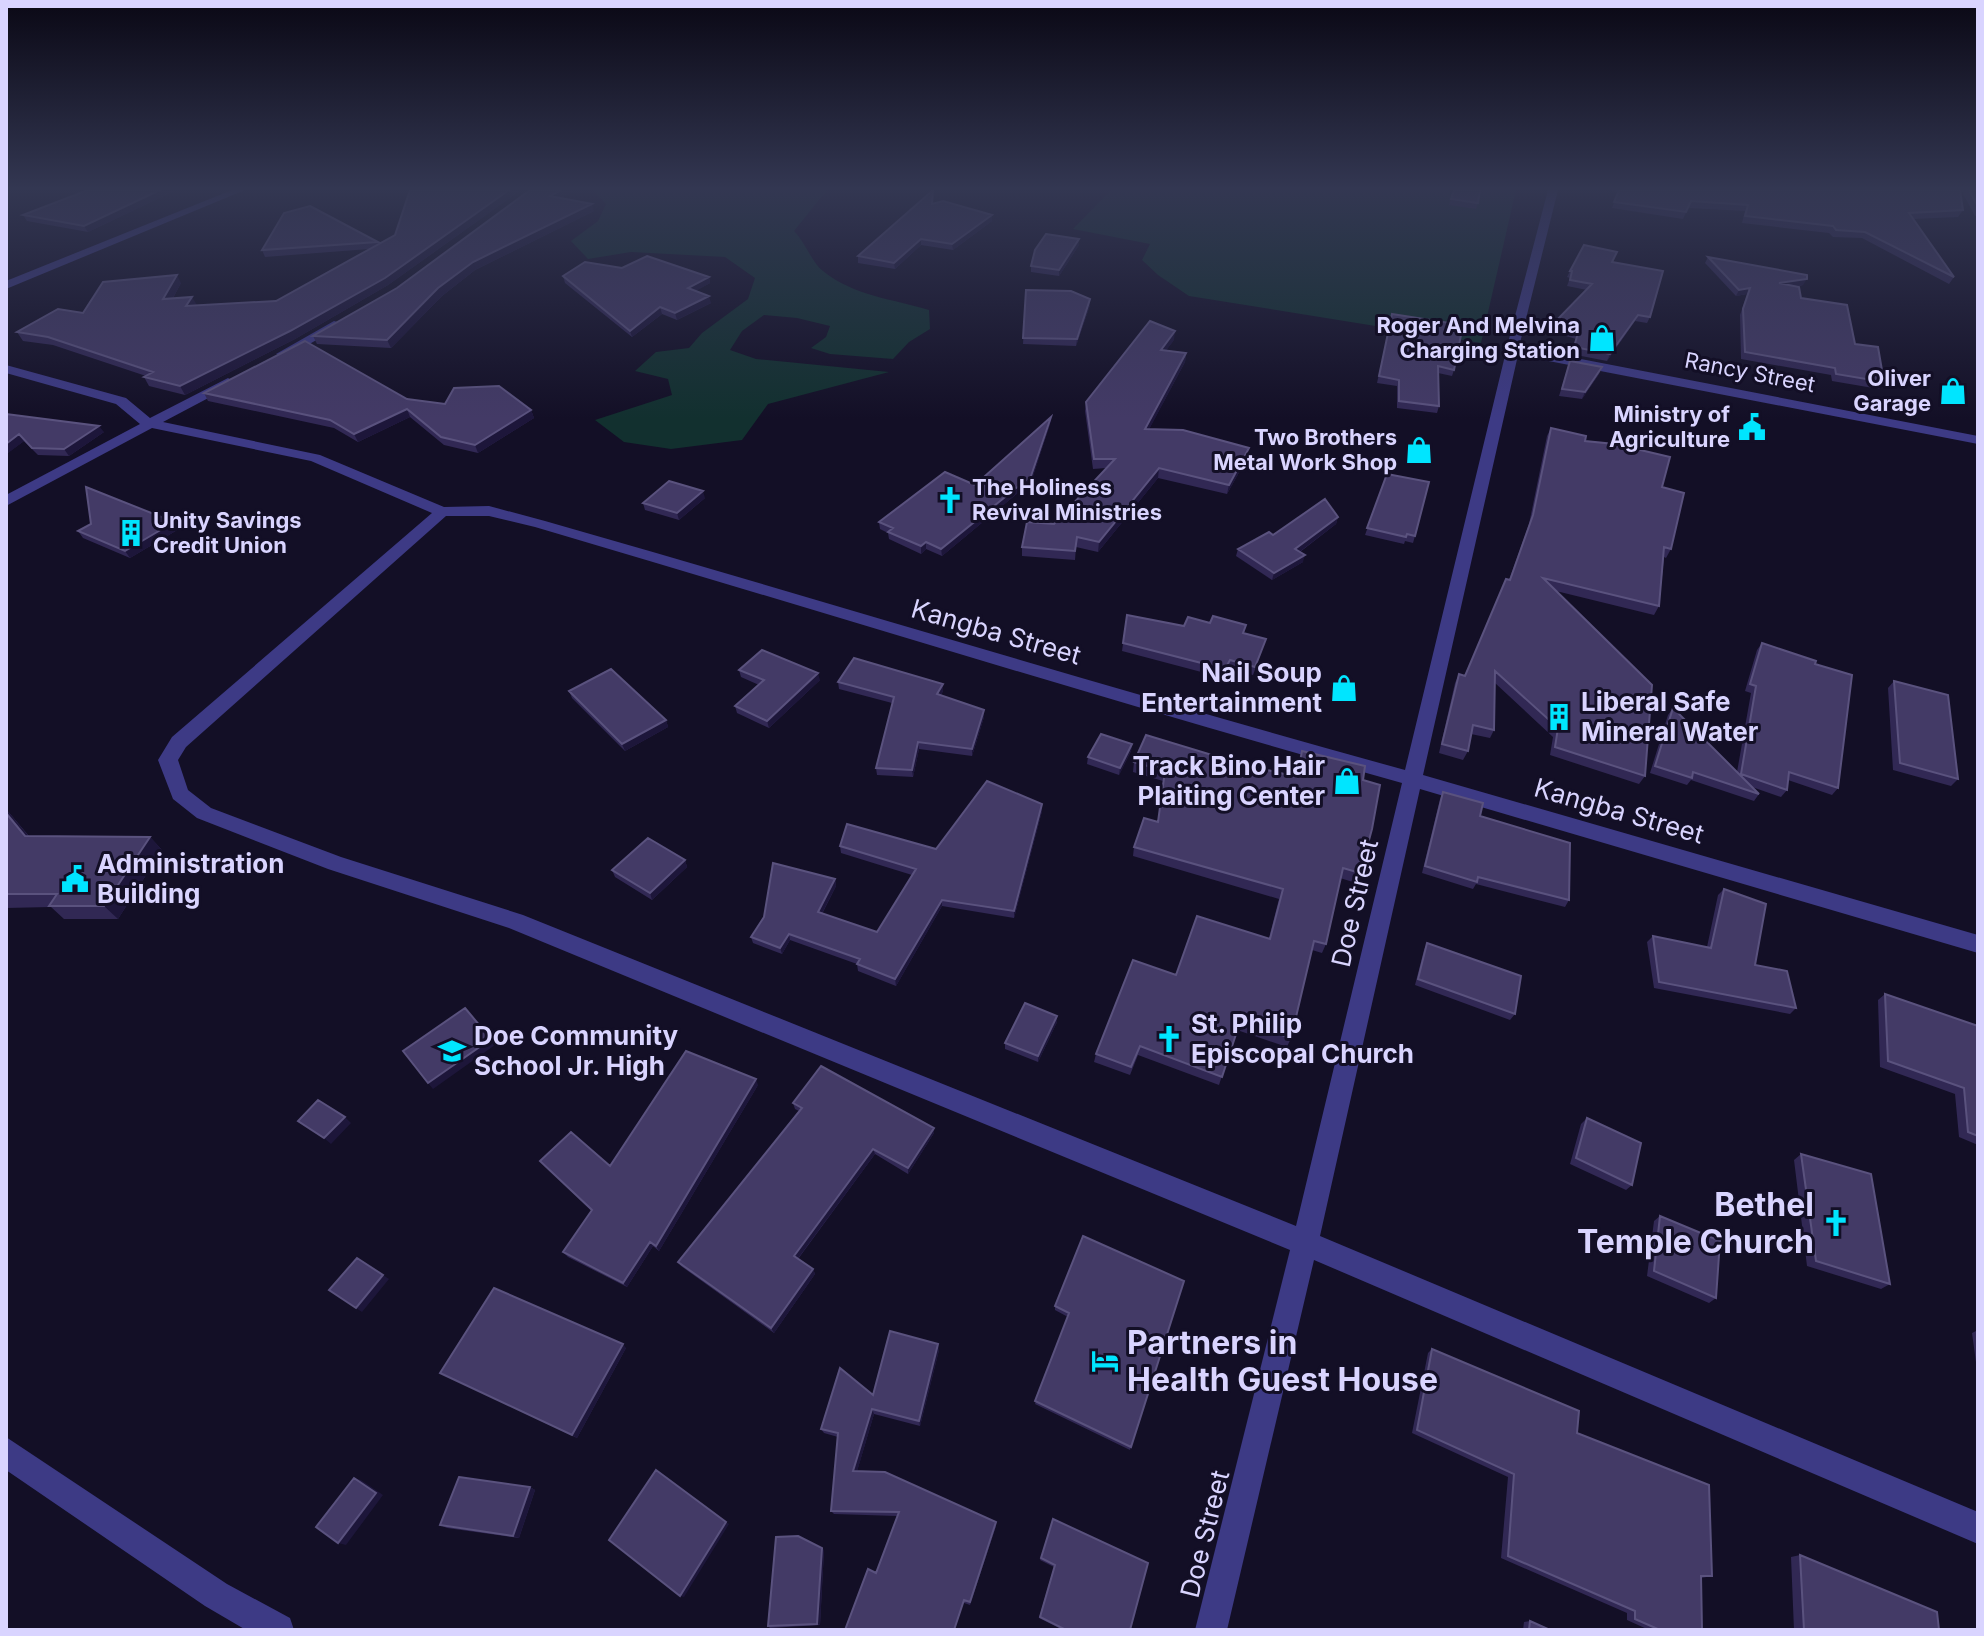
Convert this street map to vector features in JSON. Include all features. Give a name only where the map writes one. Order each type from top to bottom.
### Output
[{"type":"street","points":[[6,285],[52,266]]},
{"type":"street","name":"Doe Street","points":[[1211,1630],[1534,266]]},
{"type":"street","points":[[272,359],[354,314]]},
{"type":"street","name":"Rancy Street","points":[[1513,350],[1978,440]]},
{"type":"street","name":"Kangba Street","points":[[6,369],[121,401],[147,423],[315,458],[442,512],[489,511],[540,524],[997,657],[1171,712],[1978,944]]},
{"type":"street","points":[[6,501],[245,373]]},
{"type":"street","points":[[442,512],[171,751],[169,769],[180,794],[204,813],[335,863],[515,921],[1305,1243],[1978,1528]]},
{"type":"street","points":[[6,1452],[216,1595],[278,1630]]},
{"type":"green space","points":[[738,266],[819,266],[848,286],[929,310],[930,329],[909,342],[893,359],[830,354],[811,348],[826,337],[830,326],[797,318],[764,315],[742,331],[730,350],[756,359],[889,372],[768,404],[742,440],[671,449],[624,442],[595,420],[672,395],[668,379],[635,371],[656,352],[689,348],[702,333],[748,299],[755,278]]},
{"type":"green space","points":[[1149,266],[1499,266],[1481,343],[1189,296]]},
{"type":"building","points":[[338,266],[401,266],[290,331],[180,386],[144,377],[153,372],[48,337],[17,332],[58,309],[83,313],[103,282],[177,275],[163,299],[192,297],[186,306],[276,301]]},
{"type":"building","points":[[426,266],[467,266],[438,288],[387,340],[313,336],[397,288]]},
{"type":"building","points":[[578,266],[678,266],[709,277],[688,288],[709,296],[675,313],[660,307],[630,331],[563,276]]},
{"type":"building","points":[[1033,266],[1061,266],[1059,270]]},
{"type":"building","points":[[1573,266],[1637,266],[1663,271],[1650,317],[1638,315],[1610,354],[1574,347],[1578,333],[1552,325],[1592,284],[1570,280]]},
{"type":"building","points":[[1717,266],[1759,266],[1807,275],[1807,279],[1779,283],[1799,287],[1801,298],[1847,305],[1855,344],[1878,347],[1884,382],[1836,374],[1835,368],[1745,352],[1743,309],[1750,288],[1739,290]]},
{"type":"building","points":[[1933,266],[1947,266],[1954,277]]},
{"type":"building","points":[[1026,290],[1071,291],[1090,299],[1077,339],[1023,338]]},
{"type":"building","points":[[1392,314],[1463,325],[1454,370],[1438,366],[1439,406],[1399,401],[1399,380],[1379,376]]},
{"type":"building","points":[[1150,321],[1175,331],[1161,350],[1186,353],[1145,429],[1183,430],[1249,448],[1229,485],[1159,468],[1099,542],[1077,537],[1075,551],[1022,547],[1027,522],[1054,524],[1115,459],[1094,459],[1086,402]]},
{"type":"building","points":[[305,341],[407,399],[445,404],[454,388],[499,386],[531,410],[475,445],[441,437],[407,409],[354,434],[330,420],[204,393]]},
{"type":"building","points":[[1570,361],[1602,367],[1585,392],[1562,389]]},
{"type":"building","points":[[6,414],[99,426],[64,449],[32,448],[19,434],[6,444]]},
{"type":"building","points":[[1051,417],[1031,476],[941,549],[926,542],[921,546],[888,532],[893,528],[879,522],[945,472],[975,485]]},
{"type":"building","points":[[1551,428],[1586,436],[1585,441],[1615,444],[1670,457],[1662,487],[1684,493],[1671,549],[1664,547],[1659,606],[1543,578],[1652,685],[1645,776],[1555,747],[1558,728],[1495,671],[1494,730],[1473,725],[1468,751],[1442,744],[1459,674],[1465,676],[1506,579],[1510,580],[1533,515]]},
{"type":"building","points":[[1387,474],[1429,482],[1415,536],[1407,534],[1406,537],[1367,528]]},
{"type":"building","points":[[669,481],[703,491],[677,513],[643,503]]},
{"type":"building","points":[[86,487],[174,522],[125,551],[78,531],[91,524]]},
{"type":"building","points":[[1325,499],[1338,517],[1295,549],[1305,555],[1274,573],[1238,549],[1269,532],[1273,535]]},
{"type":"building","points":[[1127,615],[1184,626],[1188,617],[1210,623],[1213,616],[1246,625],[1243,633],[1266,639],[1255,667],[1230,660],[1225,669],[1123,643]]},
{"type":"building","points":[[1762,643],[1852,675],[1838,788],[1789,772],[1787,790],[1741,774],[1756,686],[1750,684]]},
{"type":"building","points":[[762,650],[818,673],[767,721],[735,706],[764,680],[739,670]]},
{"type":"building","points":[[854,658],[943,684],[937,694],[984,710],[972,749],[918,742],[912,770],[876,768],[894,697],[838,682]]},
{"type":"building","points":[[611,669],[666,720],[622,744],[569,691]]},
{"type":"building","points":[[1894,681],[1948,695],[1958,779],[1900,763]]},
{"type":"building","points":[[1673,708],[1759,794],[1693,772],[1692,778],[1655,766]]},
{"type":"building","points":[[1101,734],[1132,744],[1120,768],[1088,757]]},
{"type":"building","points":[[1146,735],[1212,757],[1297,777],[1302,751],[1365,766],[1363,780],[1380,785],[1360,873],[1343,868],[1326,944],[1314,941],[1291,1038],[1240,1022],[1222,1077],[1140,1046],[1131,1067],[1096,1054],[1133,960],[1176,975],[1197,916],[1270,939],[1283,889],[1134,847],[1144,818],[1158,822],[1165,771],[1134,762]]},
{"type":"building","points":[[987,781],[1042,804],[1014,911],[942,900],[895,979],[857,964],[860,959],[789,934],[780,948],[751,937],[764,917],[773,863],[835,879],[818,912],[877,932],[916,869],[840,846],[847,824],[936,849]]},
{"type":"building","points":[[1443,792],[1483,803],[1480,816],[1570,843],[1569,900],[1478,877],[1477,882],[1425,866]]},
{"type":"building","name":"Administration Building","points":[[6,813],[25,836],[150,837],[104,906],[49,906],[57,894],[6,894]]},
{"type":"building","points":[[648,838],[685,860],[650,893],[612,870]]},
{"type":"building","points":[[1724,889],[1766,904],[1755,965],[1787,971],[1796,1008],[1659,982],[1653,936],[1711,948]]},
{"type":"building","points":[[1427,943],[1521,976],[1515,1014],[1418,979]]},
{"type":"building","points":[[1885,994],[1978,1026],[1978,1136],[1968,1132],[1964,1088],[1888,1061]]},
{"type":"building","points":[[1025,1003],[1057,1016],[1038,1056],[1005,1043]]},
{"type":"building","name":"Doe Community School Jr. High","points":[[465,1008],[491,1039],[428,1083],[403,1051]]},
{"type":"building","points":[[686,1051],[756,1079],[656,1246],[650,1242],[623,1283],[563,1252],[592,1210],[540,1161],[571,1132],[610,1166]]},
{"type":"building","points":[[821,1066],[934,1128],[908,1168],[873,1149],[794,1256],[813,1269],[771,1328],[678,1262],[802,1108],[793,1103]]},
{"type":"building","points":[[318,1100],[345,1117],[324,1138],[298,1121]]},
{"type":"building","points":[[1587,1118],[1641,1143],[1632,1185],[1576,1158]]},
{"type":"building","name":"Bethel Temple Church","points":[[1801,1154],[1871,1174],[1890,1284],[1816,1261]]},
{"type":"building","points":[[1660,1216],[1720,1241],[1716,1298],[1654,1271]]},
{"type":"building","name":"Partners in Health Guest House","points":[[1083,1236],[1184,1281],[1131,1447],[1035,1401],[1069,1313],[1055,1306]]},
{"type":"building","points":[[357,1258],[383,1275],[356,1308],[329,1290]]},
{"type":"building","points":[[494,1288],[623,1344],[572,1435],[440,1373]]},
{"type":"building","points":[[890,1331],[938,1344],[919,1421],[872,1409],[853,1471],[885,1472],[996,1522],[970,1602],[964,1600],[954,1630],[845,1630],[868,1569],[876,1573],[899,1512],[831,1511],[838,1433],[821,1429],[840,1368],[873,1395]]},
{"type":"building","points":[[1432,1349],[1579,1411],[1577,1433],[1709,1485],[1712,1576],[1701,1576],[1702,1630],[1660,1630],[1635,1619],[1635,1611],[1508,1556],[1514,1474],[1417,1430]]},
{"type":"building","points":[[656,1470],[726,1522],[680,1596],[609,1540]]},
{"type":"building","points":[[459,1477],[530,1487],[513,1536],[440,1525]]},
{"type":"building","points":[[354,1478],[376,1493],[338,1543],[316,1527]]},
{"type":"building","points":[[1053,1519],[1148,1563],[1130,1630],[1066,1630],[1040,1617],[1055,1565],[1041,1558]]},
{"type":"building","points":[[798,1536],[822,1548],[817,1624],[768,1626],[776,1537]]},
{"type":"building","points":[[1800,1555],[1937,1612],[1939,1630],[1804,1630]]},
{"type":"building","points":[[1530,1621],[1550,1630],[1529,1630]]},
{"type":"place","name":"Roger And Melvina Charging Station","points":[[1602,338]]},
{"type":"place","name":"Oliver Garage","points":[[1953,391]]},
{"type":"place","name":"Ministry of Agriculture","points":[[1752,427]]},
{"type":"place","name":"Two Brothers Metal Work Shop","points":[[1419,450]]},
{"type":"place","name":"The Holiness Revival Ministries","points":[[950,500]]},
{"type":"place","name":"Unity Savings Credit Union","points":[[131,533]]},
{"type":"place","name":"Nail Soup Entertainment","points":[[1344,688]]},
{"type":"place","name":"Liberal Safe Mineral Water","points":[[1559,717]]},
{"type":"place","name":"Track Bino Hair Plaiting Center","points":[[1347,781]]},
{"type":"place","name":"Administration Building","points":[[75,879]]},
{"type":"place","name":"St. Philip Episcopal Church","points":[[1169,1039]]},
{"type":"place","name":"Doe Community School Jr. High","points":[[452,1051]]},
{"type":"place","name":"Bethel Temple Church","points":[[1836,1223]]},
{"type":"place","name":"Partners in Health Guest House","points":[[1105,1361]]}]
